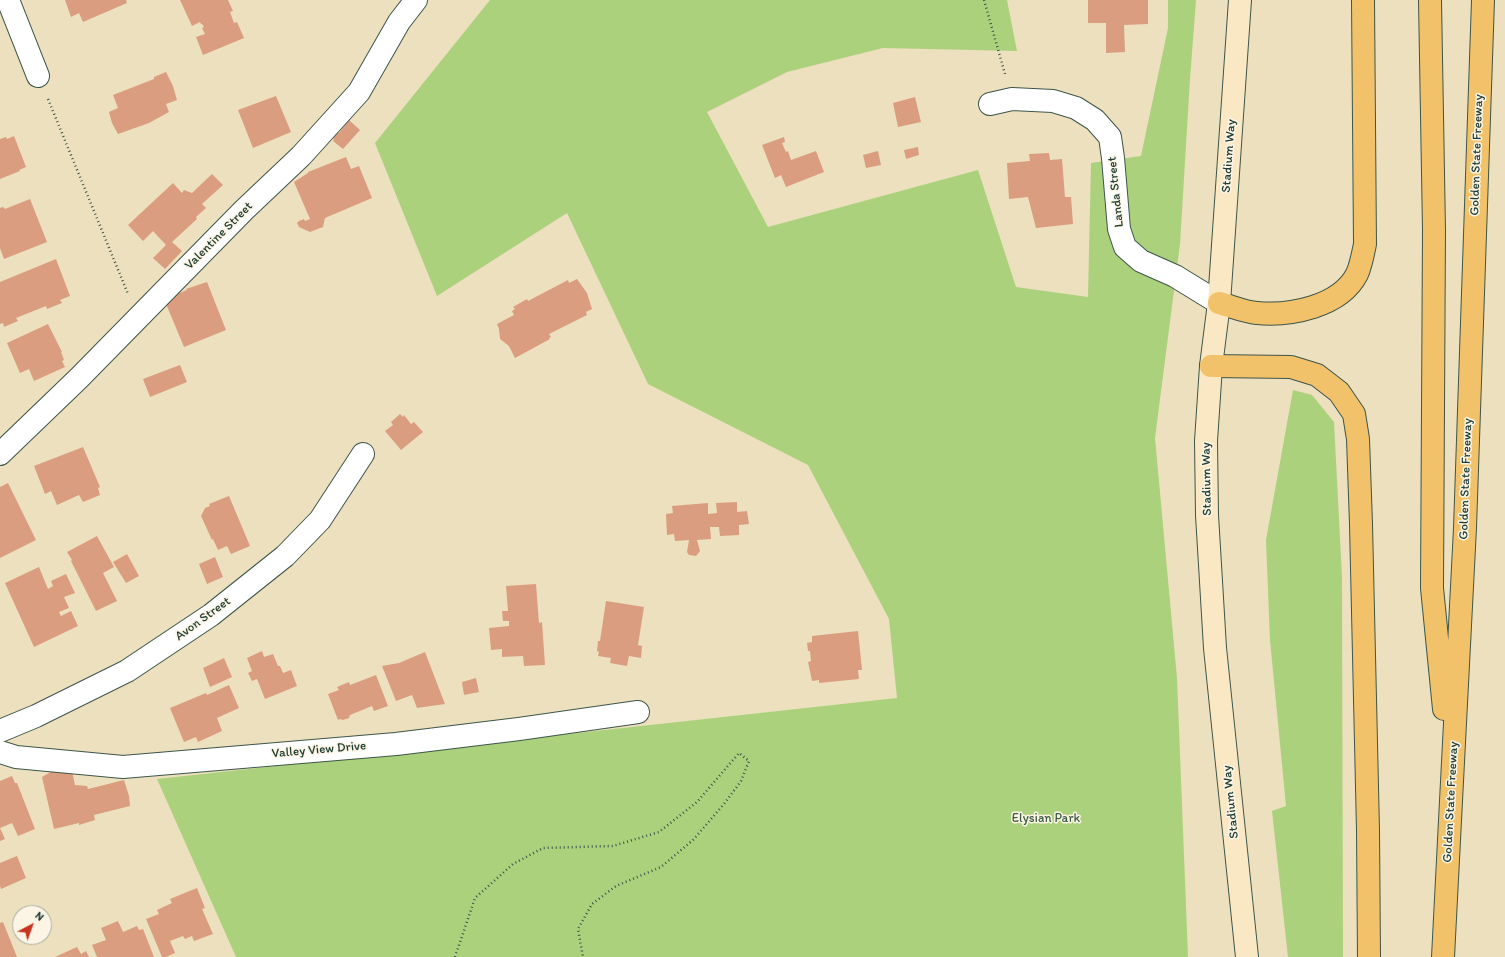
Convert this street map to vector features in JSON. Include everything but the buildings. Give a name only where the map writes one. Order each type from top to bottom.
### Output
[{"type":"highway","points":[[1219,303],[1255,313],[1304,310],[1328,301],[1345,288],[1356,274],[1365,244],[1363,0]]},
{"type":"highway","points":[[1430,0],[1434,230],[1432,588],[1451,782]]},
{"type":"highway","name":"Golden State Freeway","points":[[1443,957],[1465,528],[1483,0]]},
{"type":"highway","points":[[1211,366],[1291,367],[1317,375],[1339,392],[1354,414],[1358,439],[1361,524],[1368,822],[1368,957]]},
{"type":"main road","name":"Stadium Way","points":[[1240,0],[1219,303],[1211,366],[1206,441],[1207,515],[1215,648],[1247,957]]},
{"type":"street","points":[[8,0],[38,76]]},
{"type":"street","name":"Valentine Street","points":[[0,454],[79,378],[244,210],[301,156],[359,92],[399,22],[416,0]]},
{"type":"street","name":"Landa Street","points":[[990,104],[1012,99],[1053,101],[1076,108],[1095,120],[1110,137],[1114,158],[1119,229],[1125,247],[1141,262],[1175,276],[1219,303]]},
{"type":"street","name":"Avon Street","points":[[0,731],[36,716],[127,671],[212,614],[285,556],[320,520],[363,454]]},
{"type":"street","name":"Valley View Drive","points":[[0,752],[16,757],[123,767],[396,744],[519,729],[638,712]]},
{"type":"path","points":[[984,0],[1012,99]]},
{"type":"path","points":[[38,76],[138,318]]},
{"type":"path","points":[[455,957],[475,898],[513,864],[543,848],[613,846],[659,832],[697,802],[739,753],[749,761],[741,781],[724,804],[693,840],[661,868],[616,886],[592,904],[578,929],[583,957]]},
{"type":"green space","name":"Elysian Park","points":[[490,0],[1007,0],[1017,51],[883,48],[787,72],[707,112],[768,227],[978,170],[1016,287],[1088,297],[1091,163],[1141,156],[1168,28],[1168,0],[1196,0],[1180,244],[1155,438],[1177,678],[1188,957],[236,957],[157,779],[897,698],[889,619],[808,465],[648,384],[567,213],[437,296],[375,143]]},
{"type":"green space","points":[[1293,390],[1312,395],[1334,422],[1342,577],[1343,957],[1288,957],[1272,811],[1286,806],[1270,640],[1266,540]]}]
